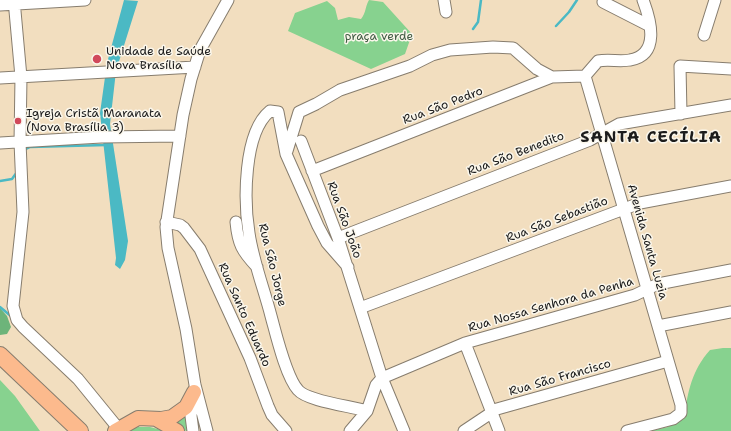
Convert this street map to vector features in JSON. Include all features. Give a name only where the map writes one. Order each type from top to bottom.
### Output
[{"type":"highway","points":[[0,355],[75,430]]},
{"type":"highway","points":[[0,369],[75,430]]},
{"type":"main road","points":[[117,430],[138,418],[166,418],[181,411],[195,389]]},
{"type":"main road","points":[[156,419],[177,431]]},
{"type":"street","points":[[85,0],[6,4],[21,77],[20,142],[23,212],[13,306],[17,320],[78,379],[117,430]]},
{"type":"street","points":[[208,431],[195,389],[186,329],[168,248],[166,222],[183,115],[194,66],[205,40],[228,0]]},
{"type":"street","points":[[444,0],[446,12]]},
{"type":"street","points":[[585,76],[598,61],[631,60],[643,55],[650,47],[650,26],[643,0]]},
{"type":"street","points":[[704,35],[715,0]]},
{"type":"street","points":[[603,2],[650,26]]},
{"type":"street","points":[[286,154],[299,112],[340,90],[410,66],[440,53],[492,47],[513,48],[537,69],[552,77]]},
{"type":"street","points":[[0,78],[194,66]]},
{"type":"street","points":[[681,114],[680,66],[731,69]]},
{"type":"street","name":"Rua São Pedro","points":[[312,171],[552,77],[585,76]]},
{"type":"street","name":"Avenida Santa Luzia","points":[[585,76],[603,133],[681,405],[680,415],[673,419],[627,431]]},
{"type":"street","name":"Rua São Benedito","points":[[338,238],[590,140],[619,124],[731,105]]},
{"type":"street","name":"Rua São Jorge","points":[[348,267],[332,250],[318,226],[286,154],[278,112],[272,110],[264,117],[251,144],[248,161],[248,224],[258,269],[280,350],[296,389],[312,398],[367,411]]},
{"type":"street","points":[[0,143],[101,137],[180,136]]},
{"type":"street","name":"Rua São João","points":[[301,141],[348,267],[382,378],[404,431]]},
{"type":"street","name":"Rua São Sebastião","points":[[360,308],[648,200],[731,186]]},
{"type":"street","name":"Rua Santo Eduardo","points":[[166,222],[180,225],[184,228],[200,249],[250,358],[272,416],[286,431]]},
{"type":"street","points":[[236,222],[238,240],[244,254],[258,269]]},
{"type":"street","name":"Rua Nossa Senhora da Penha","points":[[382,378],[465,343],[635,296],[658,284],[731,270]]},
{"type":"street","points":[[658,326],[731,312]]},
{"type":"street","points":[[465,343],[499,431]]},
{"type":"street","name":"Rua São Francisco","points":[[464,431],[491,412],[505,406],[668,361]]},
{"type":"street","points":[[350,431],[367,411],[377,382],[382,378]]},
{"type":"street","points":[[193,431],[191,408],[195,389]]},
{"type":"green space","name":"praça verde","points":[[369,0],[383,2],[412,34],[405,54],[371,69],[288,31],[295,13],[327,1],[335,8],[338,20],[349,17],[361,19]]},
{"type":"green space","points":[[0,308],[7,316],[11,327],[7,334],[0,335]]},
{"type":"green space","points":[[731,348],[731,431],[650,431],[668,427],[684,417],[689,390],[699,365],[710,350]]},
{"type":"green space","points":[[0,380],[15,396],[40,431],[0,431]]},
{"type":"green space","points":[[187,409],[189,431],[186,431],[173,420]]},
{"type":"green space","points":[[138,427],[150,427],[165,431],[128,431]]},
{"type":"water","points":[[124,0],[138,1],[116,71],[110,124],[128,241],[125,260],[120,269],[115,265],[116,258],[100,113],[107,63]]},
{"type":"waterway","points":[[473,29],[478,22],[481,0]]},
{"type":"waterway","points":[[556,26],[569,12],[577,0]]},
{"type":"waterway","points":[[24,150],[30,147],[106,145]]},
{"type":"waterway","points":[[0,181],[12,179],[17,172]]},
{"type":"waterway","points":[[0,307],[12,317]]},
{"type":"place","name":"Unidade de Saúde Nova Brasília","points":[[97,59]]},
{"type":"place","name":"Igreja Cristã Maranata (Nova Brasília 3)","points":[[18,121]]},
{"type":"district","name":"SANTA CECÍLIA","points":[[651,138]]}]
